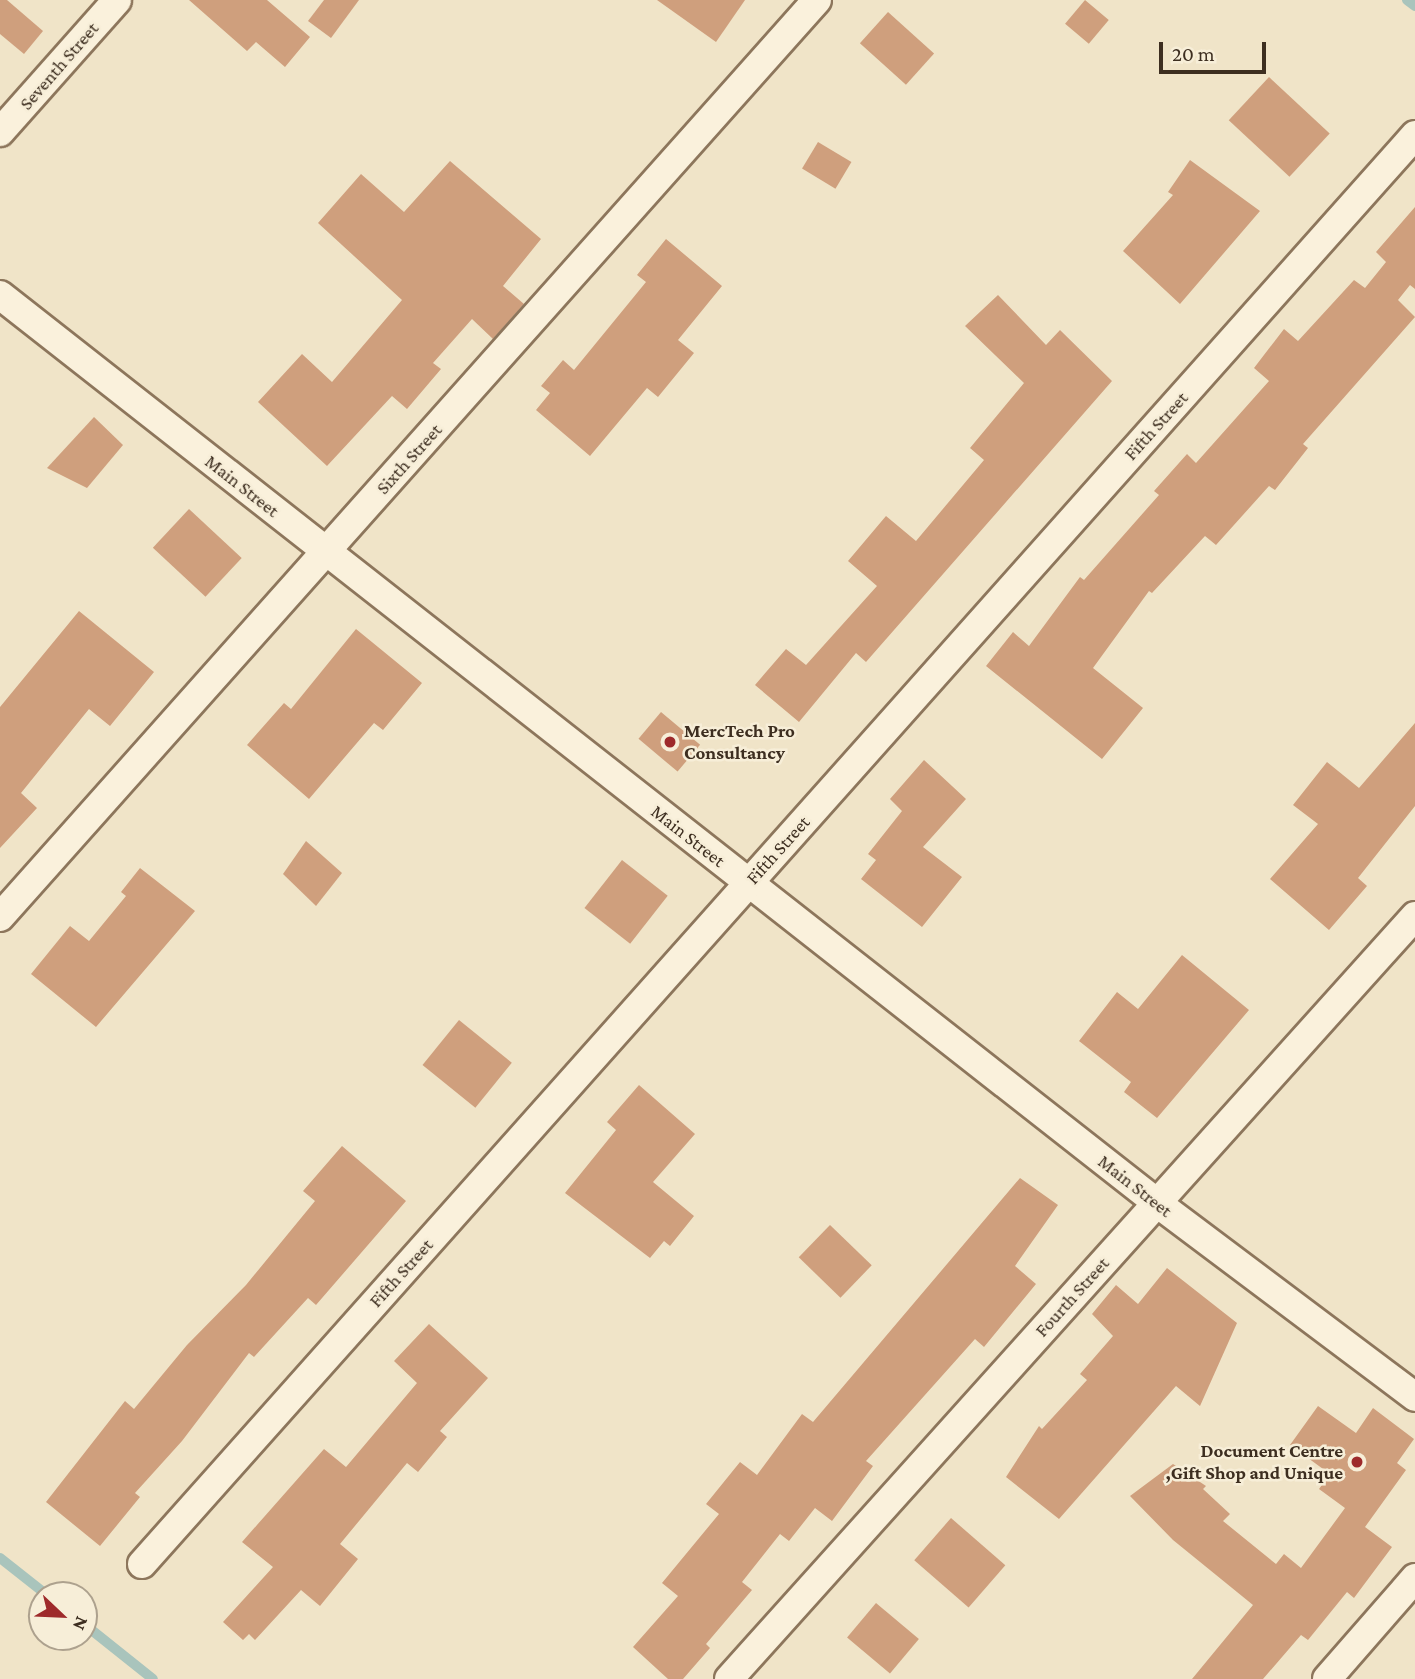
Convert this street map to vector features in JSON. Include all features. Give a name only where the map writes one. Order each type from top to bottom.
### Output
[{"type":"street","name":"Seventh Street","points":[[0,132],[117,0]]},
{"type":"street","name":"Sixth Street","points":[[0,917],[817,0]]},
{"type":"street","name":"Fifth Street","points":[[142,1564],[1415,135]]},
{"type":"street","name":"Main Street","points":[[0,295],[1157,1203],[1415,1396]]},
{"type":"street","name":"Fourth Street","points":[[729,1679],[1415,916]]},
{"type":"street","points":[[1327,1679],[1415,1578]]},
{"type":"building","points":[[0,0],[7,0],[43,31],[24,54],[0,34]]},
{"type":"building","points":[[189,0],[267,0],[310,37],[285,67],[256,42],[247,51]]},
{"type":"building","points":[[324,0],[359,0],[331,38],[308,21]]},
{"type":"building","points":[[657,0],[745,0],[716,42]]},
{"type":"building","points":[[1085,0],[1109,20],[1089,44],[1065,24]]},
{"type":"building","points":[[888,12],[934,53],[906,85],[860,43]]},
{"type":"building","points":[[1269,77],[1330,134],[1289,177],[1229,120]]},
{"type":"building","points":[[818,142],[851,162],[835,189],[802,169]]},
{"type":"building","points":[[1190,160],[1260,211],[1180,304],[1123,251],[1173,195],[1168,192]]},
{"type":"building","points":[[450,161],[541,239],[503,286],[524,304],[493,339],[472,319],[433,363],[441,369],[407,409],[392,396],[327,466],[258,402],[302,354],[332,382],[402,300],[318,223],[361,174],[404,212]]},
{"type":"building","points":[[1415,207],[1415,289],[1410,285],[1398,300],[1415,317],[1303,444],[1308,448],[1275,490],[1269,486],[1216,545],[1205,536],[1152,593],[1149,591],[1093,668],[1143,708],[1102,759],[986,666],[1013,632],[1029,646],[1080,577],[1084,580],[1159,495],[1154,491],[1187,454],[1196,463],[1269,381],[1254,368],[1284,329],[1298,341],[1354,280],[1365,288],[1386,262],[1376,252]]},
{"type":"building","points":[[666,239],[722,286],[678,340],[694,353],[658,397],[647,388],[590,456],[536,410],[550,393],[541,386],[563,360],[574,370],[646,282],[637,275]]},
{"type":"building","points":[[998,295],[1046,345],[1060,330],[1112,381],[866,662],[856,653],[799,722],[755,685],[786,649],[806,665],[877,586],[848,561],[886,516],[916,541],[984,460],[970,448],[1024,383],[965,326]]},
{"type":"building","points":[[94,417],[123,445],[87,488],[47,468]]},
{"type":"building","points":[[189,509],[242,558],[206,597],[153,548]]},
{"type":"building","points":[[79,611],[154,672],[110,726],[89,709],[21,793],[37,808],[0,848],[0,707]]},
{"type":"building","points":[[356,629],[422,683],[383,730],[374,723],[309,799],[247,745],[284,703],[291,709]]},
{"type":"building","name":"MercTech Pro Consultancy","points":[[661,712],[700,745],[678,772],[639,739]]},
{"type":"building","points":[[1415,723],[1415,806],[1358,878],[1367,886],[1329,930],[1270,879],[1318,824],[1293,805],[1327,762],[1359,788]]},
{"type":"building","points":[[924,760],[966,799],[923,847],[962,877],[922,927],[861,879],[876,860],[868,854],[902,811],[890,799]]},
{"type":"building","points":[[306,841],[342,873],[316,906],[283,874]]},
{"type":"building","points":[[622,860],[668,896],[630,944],[584,908]]},
{"type":"building","points":[[140,868],[195,911],[96,1027],[31,974],[70,926],[89,941],[126,896],[121,892]]},
{"type":"building","points":[[1182,955],[1249,1010],[1157,1118],[1124,1092],[1131,1082],[1079,1041],[1117,992],[1138,1009]]},
{"type":"building","points":[[459,1020],[512,1063],[475,1108],[422,1065]]},
{"type":"building","points":[[639,1085],[695,1134],[653,1182],[694,1216],[670,1246],[664,1241],[650,1258],[565,1193],[616,1130],[607,1122]]},
{"type":"building","points":[[342,1146],[406,1201],[316,1305],[308,1298],[254,1357],[249,1353],[182,1441],[135,1493],[140,1497],[100,1546],[46,1502],[125,1401],[134,1409],[187,1345],[246,1285],[315,1201],[303,1191]]},
{"type":"building","points":[[1020,1178],[1058,1205],[1015,1266],[1036,1284],[984,1347],[975,1339],[866,1461],[873,1466],[832,1521],[815,1508],[789,1541],[780,1534],[742,1582],[752,1590],[706,1644],[710,1648],[683,1679],[668,1679],[633,1647],[678,1596],[662,1583],[719,1514],[706,1504],[740,1462],[757,1475],[802,1414],[813,1422]]},
{"type":"building","points":[[830,1225],[872,1265],[840,1298],[799,1257]]},
{"type":"building","points":[[1167,1268],[1237,1323],[1200,1406],[1176,1386],[1059,1519],[1006,1477],[1039,1426],[1042,1429],[1087,1380],[1080,1374],[1113,1336],[1092,1314],[1116,1285],[1138,1304]]},
{"type":"building","points":[[429,1324],[488,1378],[440,1431],[447,1437],[418,1472],[407,1463],[340,1544],[358,1559],[320,1606],[301,1590],[255,1640],[249,1634],[243,1640],[223,1622],[273,1567],[242,1542],[324,1449],[346,1467],[417,1383],[394,1361]]},
{"type":"building","points":[[1318,1406],[1356,1433],[1373,1408],[1414,1439],[1397,1463],[1406,1470],[1365,1527],[1392,1547],[1354,1598],[1347,1592],[1308,1640],[1301,1635],[1263,1679],[1192,1679],[1253,1605],[1173,1540],[1130,1496],[1173,1464],[1206,1486],[1203,1489],[1230,1514],[1223,1521],[1276,1564],[1284,1554],[1301,1568],[1345,1508],[1319,1489],[1330,1474],[1290,1445]]},
{"type":"building","points":[[951,1518],[1005,1565],[969,1607],[914,1560]]},
{"type":"building","points":[[876,1603],[919,1639],[890,1673],[847,1637]]},
{"type":"waterway","points":[[1407,0],[1415,6]]},
{"type":"waterway","points":[[0,1558],[29,1581]]},
{"type":"waterway","points":[[98,1635],[153,1679]]},
{"type":"place","name":"MercTech Pro Consultancy","points":[[670,742]]},
{"type":"place","name":"Document Centre ,Gift Shop and Unique","points":[[1357,1462]]}]
